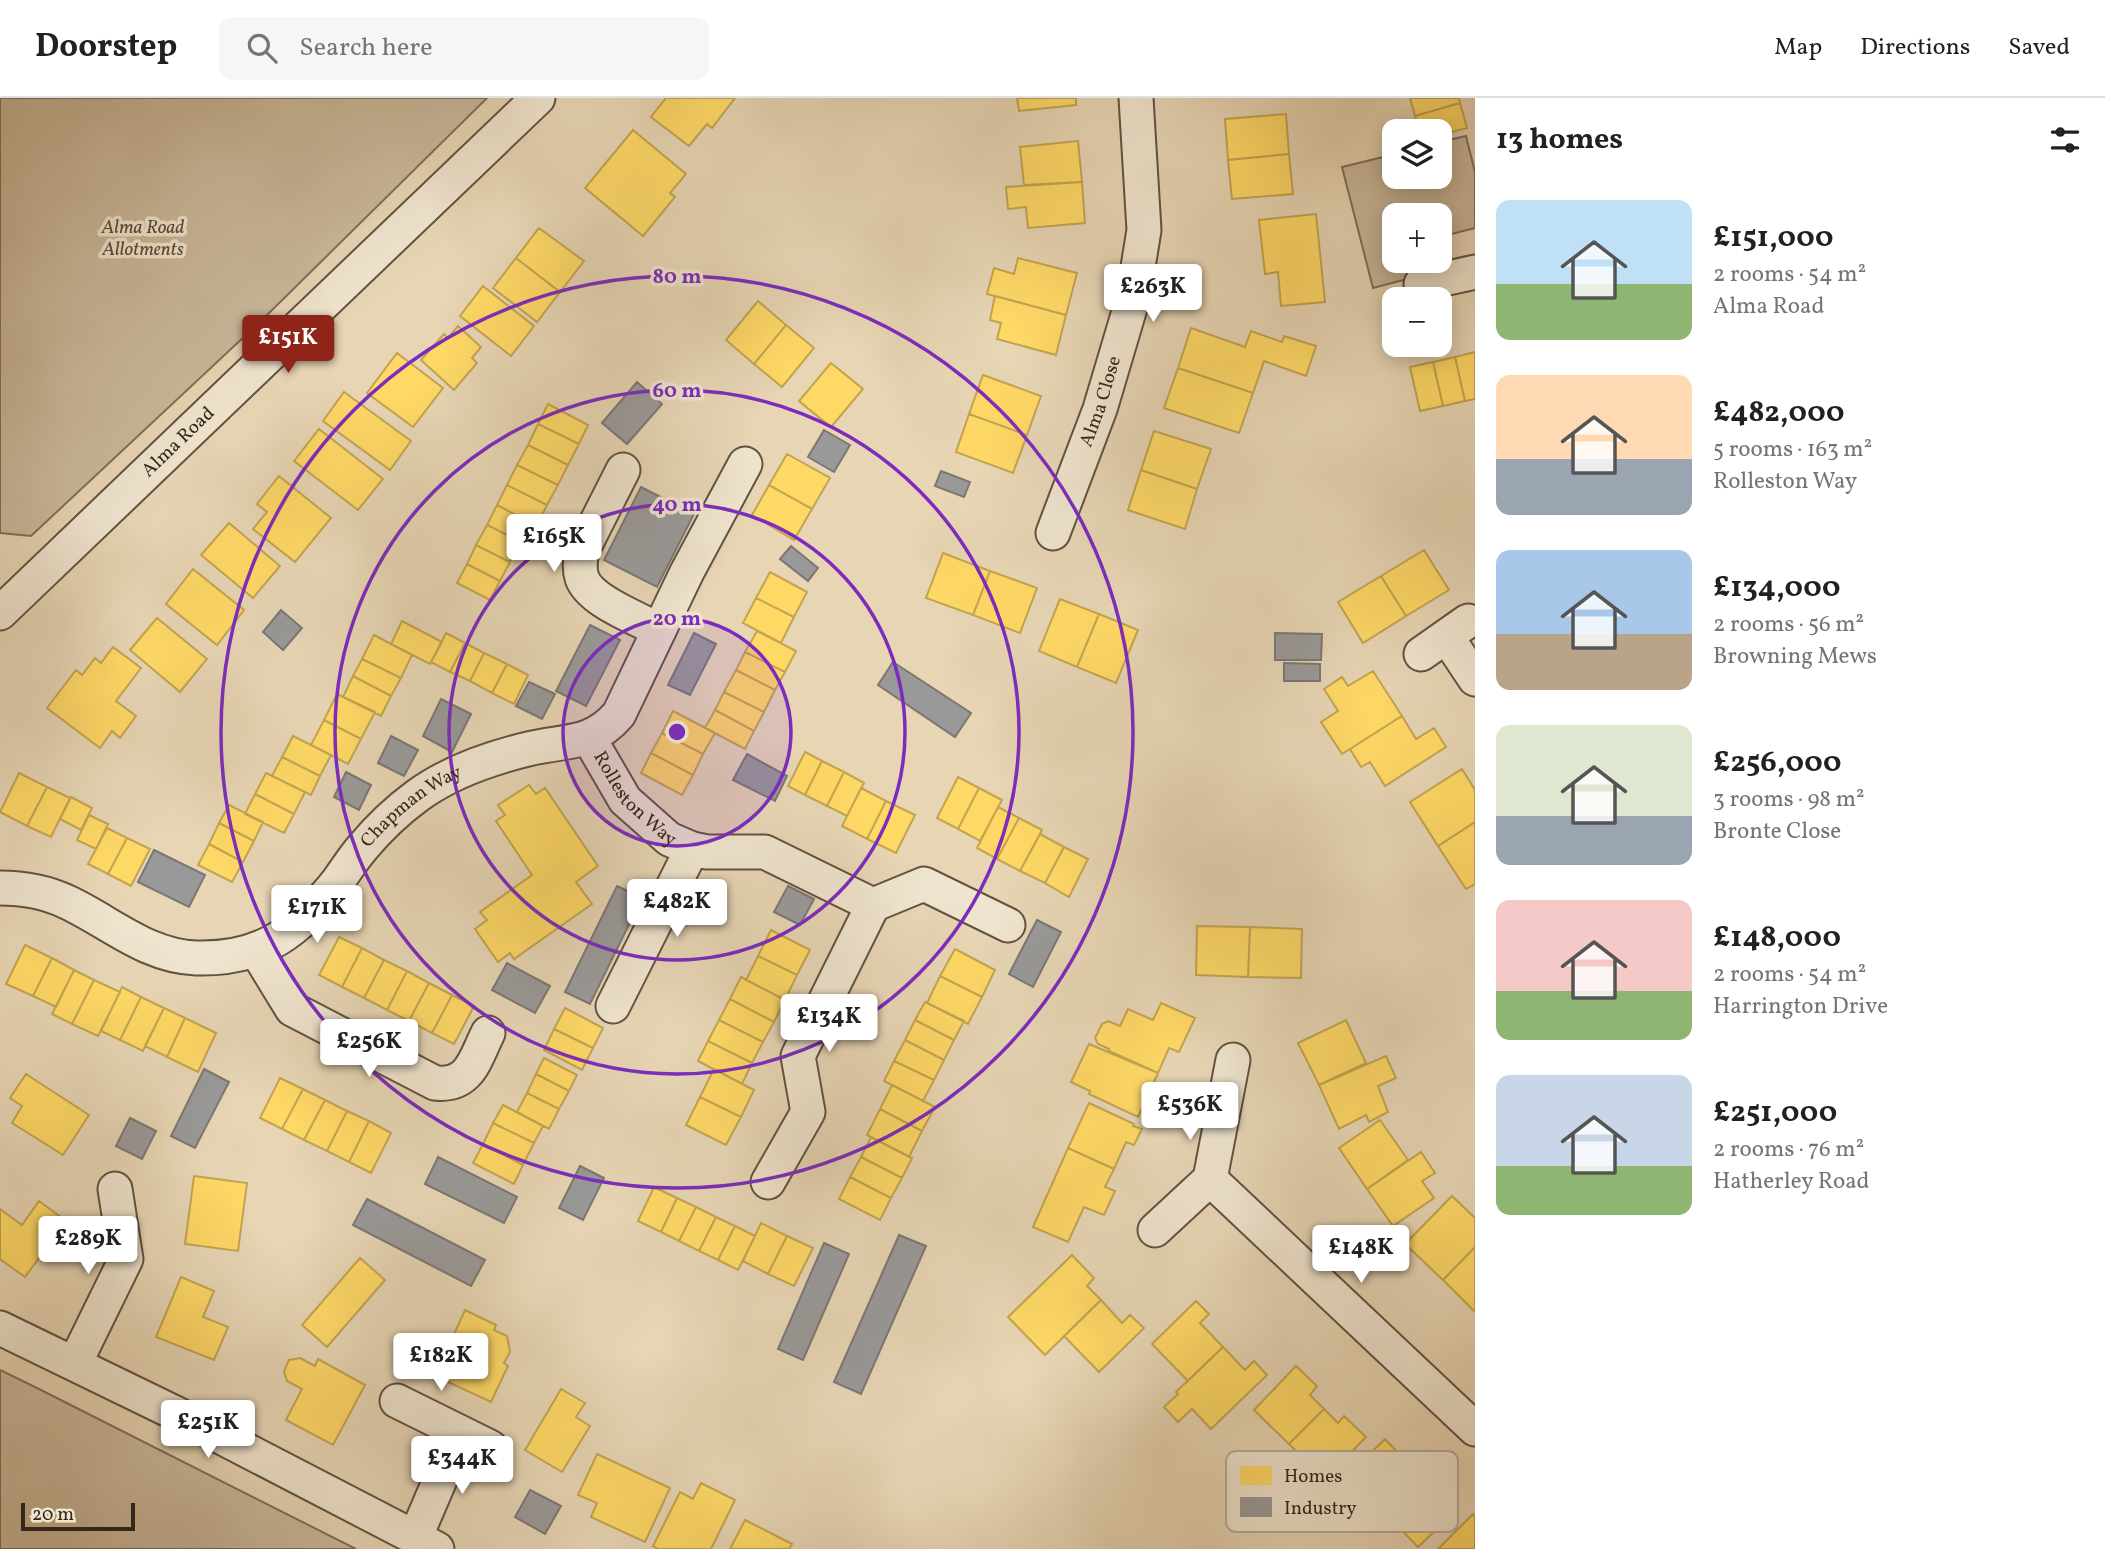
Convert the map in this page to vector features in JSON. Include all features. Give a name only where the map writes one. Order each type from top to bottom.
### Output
[{"type":"street","name":"Alma Road","points":[[0,613],[538,98]]},
{"type":"street","name":"Alma Close","points":[[1052,534],[1100,410],[1133,298],[1144,230],[1136,98]]},
{"type":"street","points":[[1421,284],[1475,272]]},
{"type":"street","points":[[589,738],[610,725],[619,714],[745,464]]},
{"type":"street","points":[[623,470],[582,551],[579,564],[588,590],[659,630]]},
{"type":"street","points":[[1446,637],[1475,679]]},
{"type":"street","name":"Rolleston Way","points":[[589,738],[616,787],[630,806],[658,832],[692,849],[707,852],[765,852],[873,905]]},
{"type":"street","name":"Chapman Way","points":[[0,888],[38,892],[65,901],[141,945],[177,956],[237,955],[279,940],[299,925],[316,908],[363,847],[417,795],[447,778],[503,755],[589,738]]},
{"type":"street","name":"Rolleston Way","points":[[613,1006],[692,849]]},
{"type":"street","points":[[768,1182],[808,1112],[798,1056],[873,905],[924,884],[1008,925]]},
{"type":"street","points":[[256,950],[292,1009],[435,1083],[452,1083],[467,1075],[488,1033]]},
{"type":"street","points":[[1155,1230],[1210,1179],[1233,1060]]},
{"type":"street","points":[[1210,1179],[1475,1429]]},
{"type":"street","points":[[75,1363],[126,1259],[115,1189]]},
{"type":"street","points":[[0,1328],[75,1363],[426,1543],[460,1433]]},
{"type":"street","points":[[397,1401],[490,1447]]},
{"type":"green space","name":"Alma Road Allotments","points":[[0,98],[487,98],[263,319],[31,536],[0,533]]},
{"type":"green space","points":[[1466,136],[1475,172],[1475,228],[1452,234],[1452,203],[1382,203],[1382,273],[1410,273],[1411,278],[1373,288],[1342,167],[1382,157],[1382,189],[1452,189],[1452,139]]},
{"type":"green space","points":[[0,1370],[39,1389],[356,1549],[0,1549]]},
{"type":"building: Homes","points":[[666,98],[735,98],[712,128],[707,124],[689,146],[651,117]]},
{"type":"building: Homes","points":[[1017,98],[1076,98],[1076,105],[1019,111]]},
{"type":"building: Homes","points":[[1410,98],[1459,98],[1460,103],[1415,116]]},
{"type":"building: Homes","points":[[1460,103],[1467,128],[1452,132],[1452,119],[1416,119],[1415,116]]},
{"type":"building: Homes","points":[[1286,114],[1289,154],[1228,160],[1225,119]]},
{"type":"building: Homes","points":[[633,130],[686,174],[670,193],[675,197],[643,236],[585,188]]},
{"type":"building: Homes","points":[[1078,141],[1082,182],[1024,185],[1020,147]]},
{"type":"building: Homes","points":[[1289,154],[1293,194],[1232,199],[1228,160]]},
{"type":"building: Homes","points":[[1082,182],[1085,223],[1028,228],[1026,207],[1008,209],[1006,187]]},
{"type":"building: Homes","points":[[1316,214],[1325,302],[1281,306],[1278,272],[1265,274],[1259,220]]},
{"type":"building: Homes","points":[[539,228],[584,261],[560,292],[516,258]]},
{"type":"building: Homes","points":[[516,258],[560,292],[537,322],[493,288]]},
{"type":"building: Homes","points":[[1018,258],[1077,273],[1066,315],[987,294],[994,268],[1014,274]]},
{"type":"building: Homes","points":[[483,286],[534,326],[511,356],[460,316]]},
{"type":"building: Homes","points":[[995,296],[1066,315],[1056,355],[997,339],[1001,323],[990,320]]},
{"type":"building: Homes","points":[[758,301],[786,325],[754,364],[726,340]]},
{"type":"building: Homes","points":[[786,325],[814,348],[782,387],[754,364]]},
{"type":"building: Homes","points":[[458,326],[481,347],[472,358],[477,363],[454,390],[421,360],[444,334],[448,338]]},
{"type":"building: Homes","points":[[1191,328],[1245,347],[1251,331],[1282,342],[1284,336],[1316,346],[1306,376],[1264,361],[1253,393],[1178,368]]},
{"type":"building: Homes","points":[[1475,352],[1475,399],[1465,401],[1455,357]]},
{"type":"building: Homes","points":[[397,353],[443,388],[413,427],[367,393]]},
{"type":"building: Homes","points":[[1455,357],[1465,401],[1443,406],[1433,362]]},
{"type":"building: Homes","points":[[1433,362],[1443,406],[1420,411],[1410,367]]},
{"type":"building: Homes","points":[[831,363],[863,389],[831,427],[799,401]]},
{"type":"building: Homes","points":[[1178,368],[1253,393],[1239,433],[1164,408]]},
{"type":"building: Homes","points":[[983,375],[1041,396],[1027,435],[969,414]]},
{"type":"building: Homes","points":[[344,392],[411,441],[390,470],[323,421]]},
{"type":"building: Homes","points":[[548,404],[588,425],[579,444],[538,424]]},
{"type":"building: Homes","points":[[969,414],[1027,435],[1013,473],[956,452]]},
{"type":"building: Homes","points":[[538,424],[579,444],[568,465],[528,445]]},
{"type":"building: Homes","points":[[319,429],[383,479],[358,510],[294,461]]},
{"type":"building: Homes","points":[[1154,431],[1211,449],[1197,489],[1141,470]]},
{"type":"building: Homes","points":[[528,445],[568,465],[558,485],[517,465]]},
{"type":"building: Homes","points":[[787,454],[830,478],[812,509],[769,485]]},
{"type":"building: Homes","points":[[517,465],[558,485],[547,505],[507,485]]},
{"type":"building: Homes","points":[[1141,470],[1197,489],[1185,529],[1128,510]]},
{"type":"building: Homes","points":[[279,476],[331,518],[295,562],[253,529],[267,512],[257,504]]},
{"type":"building: Homes","points":[[507,485],[547,505],[537,526],[497,505]]},
{"type":"building: Homes","points":[[769,485],[812,509],[794,540],[752,515]]},
{"type":"building: Homes","points":[[497,505],[537,526],[527,545],[487,525]]},
{"type":"building: Homes","points":[[229,523],[280,566],[253,598],[201,555]]},
{"type":"building: Homes","points":[[487,525],[520,541],[510,562],[476,545]]},
{"type":"building: Homes","points":[[476,545],[510,562],[500,581],[467,564]]},
{"type":"building: Homes","points":[[1424,550],[1449,590],[1406,616],[1381,576]]},
{"type":"building: Homes","points":[[943,553],[990,571],[973,615],[926,598]]},
{"type":"building: Homes","points":[[467,564],[500,581],[490,600],[457,583]]},
{"type":"building: Homes","points":[[193,569],[244,610],[217,645],[166,604]]},
{"type":"building: Homes","points":[[990,571],[1037,588],[1020,633],[973,615]]},
{"type":"building: Homes","points":[[770,572],[807,592],[794,617],[756,598]]},
{"type":"building: Homes","points":[[1381,576],[1406,616],[1363,643],[1338,602]]},
{"type":"building: Homes","points":[[756,598],[794,617],[781,643],[743,623]]},
{"type":"building: Homes","points":[[1060,599],[1099,614],[1077,667],[1039,651]]},
{"type":"building: Homes","points":[[1099,614],[1138,630],[1116,683],[1077,667]]},
{"type":"building: Homes","points":[[157,618],[207,659],[180,692],[130,650]]},
{"type":"building: Homes","points":[[402,621],[442,642],[430,664],[391,644]]},
{"type":"building: Homes","points":[[757,631],[796,651],[785,672],[745,652]]},
{"type":"building: Homes","points":[[446,633],[465,643],[450,672],[431,662]]},
{"type":"building: Homes","points":[[374,635],[412,655],[401,678],[362,659]]},
{"type":"building: Homes","points":[[465,643],[484,653],[470,681],[450,672]]},
{"type":"building: Homes","points":[[113,647],[141,668],[116,701],[136,716],[120,738],[112,731],[100,748],[47,708],[76,670],[82,675],[95,658],[101,663]]},
{"type":"building: Homes","points":[[745,652],[785,672],[775,690],[736,670]]},
{"type":"building: Homes","points":[[484,653],[507,664],[492,693],[470,681]]},
{"type":"building: Homes","points":[[362,659],[401,678],[391,696],[353,676]]},
{"type":"building: Homes","points":[[507,664],[528,675],[514,704],[492,693]]},
{"type":"building: Homes","points":[[736,670],[775,690],[764,712],[724,692]]},
{"type":"building: Homes","points":[[1373,671],[1402,716],[1342,754],[1321,722],[1338,711],[1324,689],[1342,677],[1348,686]]},
{"type":"building: Homes","points":[[353,676],[391,696],[381,716],[343,697]]},
{"type":"building: Homes","points":[[724,692],[764,712],[754,731],[715,710]]},
{"type":"building: Homes","points":[[337,694],[375,712],[361,739],[324,720]]},
{"type":"building: Homes","points":[[715,710],[754,731],[745,749],[705,728]]},
{"type":"building: Homes","points":[[673,711],[715,733],[703,754],[662,733]]},
{"type":"building: Homes","points":[[1402,716],[1416,739],[1434,728],[1446,747],[1385,786],[1370,762],[1361,767],[1350,749]]},
{"type":"building: Homes","points":[[324,720],[361,739],[348,764],[311,745]]},
{"type":"building: Homes","points":[[662,733],[703,754],[693,775],[651,753]]},
{"type":"building: Homes","points":[[293,736],[331,755],[320,776],[282,757]]},
{"type":"building: Homes","points":[[805,752],[822,761],[805,795],[788,786]]},
{"type":"building: Homes","points":[[651,753],[693,775],[682,795],[641,773]]},
{"type":"building: Homes","points":[[282,757],[320,776],[311,795],[272,776]]},
{"type":"building: Homes","points":[[822,761],[844,772],[827,806],[805,795]]},
{"type":"building: Homes","points":[[1462,769],[1475,790],[1475,822],[1438,846],[1410,802]]},
{"type":"building: Homes","points":[[844,772],[864,783],[847,816],[827,806]]},
{"type":"building: Homes","points":[[19,773],[47,787],[27,826],[0,812]]},
{"type":"building: Homes","points":[[266,773],[305,792],[294,814],[255,794]]},
{"type":"building: Homes","points":[[958,777],[979,788],[958,829],[937,818]]},
{"type":"building: Homes","points":[[529,785],[536,794],[545,788],[598,866],[576,882],[592,904],[514,959],[510,953],[498,962],[475,929],[487,920],[480,912],[532,875],[496,821],[505,815],[498,805]]},
{"type":"building: Homes","points":[[47,787],[70,798],[51,837],[27,826]]},
{"type":"building: Homes","points":[[861,788],[886,801],[867,839],[842,826]]},
{"type":"building: Homes","points":[[979,788],[1002,800],[980,841],[958,829]]},
{"type":"building: Homes","points":[[255,794],[294,814],[284,833],[245,814]]},
{"type":"building: Homes","points":[[71,797],[92,808],[81,830],[60,819]]},
{"type":"building: Homes","points":[[886,801],[915,815],[896,853],[867,839]]},
{"type":"building: Homes","points":[[229,805],[263,822],[254,841],[219,823]]},
{"type":"building: Homes","points":[[998,807],[1019,818],[997,859],[977,848]]},
{"type":"building: Homes","points":[[89,815],[108,824],[96,849],[77,840]]},
{"type":"building: Homes","points":[[1019,818],[1042,830],[1020,871],[997,859]]},
{"type":"building: Homes","points":[[1475,822],[1475,884],[1466,889],[1438,846]]},
{"type":"building: Homes","points":[[219,823],[254,841],[243,862],[209,844]]},
{"type":"building: Homes","points":[[107,828],[127,838],[108,874],[88,864]]},
{"type":"building: Homes","points":[[1040,834],[1064,847],[1045,883],[1020,871]]},
{"type":"building: Homes","points":[[127,838],[150,849],[131,886],[108,874]]},
{"type":"building: Homes","points":[[209,844],[243,862],[232,882],[198,865]]},
{"type":"building: Homes","points":[[1064,847],[1088,859],[1069,897],[1045,883]]},
{"type":"building: Homes","points":[[1197,926],[1250,927],[1248,977],[1196,975]]},
{"type":"building: Homes","points":[[1250,927],[1302,929],[1301,978],[1248,977]]},
{"type":"building: Homes","points":[[771,930],[810,950],[797,975],[758,956]]},
{"type":"building: Homes","points":[[339,937],[362,948],[342,987],[319,975]]},
{"type":"building: Homes","points":[[25,945],[52,958],[33,996],[6,984]]},
{"type":"building: Homes","points":[[362,948],[384,960],[364,998],[342,987]]},
{"type":"building: Homes","points":[[955,949],[995,970],[982,997],[940,976]]},
{"type":"building: Homes","points":[[758,956],[797,975],[785,1000],[746,980]]},
{"type":"building: Homes","points":[[52,958],[74,970],[56,1007],[33,996]]},
{"type":"building: Homes","points":[[384,960],[407,971],[387,1010],[364,998]]},
{"type":"building: Homes","points":[[74,970],[94,980],[72,1024],[52,1014]]},
{"type":"building: Homes","points":[[407,971],[429,983],[409,1021],[387,1010]]},
{"type":"building: Homes","points":[[940,976],[982,997],[968,1024],[927,1003]]},
{"type":"building: Homes","points":[[741,977],[785,1000],[774,1022],[730,999]]},
{"type":"building: Homes","points":[[94,980],[120,992],[98,1036],[72,1024]]},
{"type":"building: Homes","points":[[429,983],[452,995],[432,1033],[409,1021]]},
{"type":"building: Homes","points":[[122,987],[141,997],[120,1040],[101,1031]]},
{"type":"building: Homes","points":[[452,995],[474,1006],[454,1044],[432,1033]]},
{"type":"building: Homes","points":[[141,997],[164,1008],[143,1051],[120,1040]]},
{"type":"building: Homes","points":[[730,999],[774,1022],[763,1042],[719,1020]]},
{"type":"building: Homes","points":[[925,1002],[964,1021],[954,1040],[915,1020]]},
{"type":"building: Homes","points":[[1161,1003],[1195,1018],[1179,1052],[1169,1048],[1158,1073],[1098,1044],[1095,1038],[1102,1024],[1108,1021],[1120,1026],[1128,1009],[1153,1020]]},
{"type":"building: Homes","points":[[164,1008],[185,1018],[167,1057],[145,1046]]},
{"type":"building: Homes","points":[[565,1008],[603,1028],[593,1048],[554,1029]]},
{"type":"building: Homes","points":[[185,1018],[216,1033],[198,1072],[167,1057]]},
{"type":"building: Homes","points":[[719,1020],[763,1042],[752,1063],[708,1041]]},
{"type":"building: Homes","points":[[915,1020],[954,1040],[944,1060],[905,1040]]},
{"type":"building: Homes","points":[[1346,1020],[1366,1063],[1319,1085],[1298,1043]]},
{"type":"building: Homes","points":[[554,1029],[593,1048],[582,1070],[544,1050]]},
{"type":"building: Homes","points":[[905,1040],[944,1060],[934,1080],[894,1061]]},
{"type":"building: Homes","points":[[708,1041],[752,1063],[742,1084],[698,1061]]},
{"type":"building: Homes","points":[[1089,1044],[1158,1073],[1138,1117],[1089,1094],[1090,1091],[1071,1082]]},
{"type":"building: Homes","points":[[1386,1056],[1396,1078],[1378,1086],[1388,1112],[1369,1122],[1366,1115],[1339,1129],[1319,1085]]},
{"type":"building: Homes","points":[[544,1058],[577,1075],[569,1091],[536,1074]]},
{"type":"building: Homes","points":[[894,1061],[934,1080],[923,1101],[884,1081]]},
{"type":"building: Homes","points":[[714,1069],[754,1090],[741,1117],[700,1097]]},
{"type":"building: Homes","points":[[26,1074],[89,1115],[63,1155],[12,1123],[22,1106],[10,1098]]},
{"type":"building: Homes","points":[[536,1074],[569,1091],[559,1109],[527,1093]]},
{"type":"building: Homes","points":[[280,1078],[303,1089],[282,1129],[260,1118]]},
{"type":"building: Homes","points":[[892,1085],[935,1107],[922,1131],[880,1109]]},
{"type":"building: Homes","points":[[303,1089],[325,1100],[304,1140],[282,1129]]},
{"type":"building: Homes","points":[[527,1093],[559,1109],[549,1129],[517,1112]]},
{"type":"building: Homes","points":[[700,1097],[741,1117],[726,1145],[686,1125]]},
{"type":"building: Homes","points":[[325,1100],[347,1111],[327,1151],[304,1140]]},
{"type":"building: Homes","points":[[1089,1103],[1142,1129],[1134,1145],[1126,1142],[1114,1169],[1068,1148]]},
{"type":"building: Homes","points":[[503,1105],[543,1126],[534,1143],[493,1123]]},
{"type":"building: Homes","points":[[880,1109],[922,1131],[909,1157],[867,1135]]},
{"type":"building: Homes","points":[[347,1111],[369,1121],[349,1162],[327,1151]]},
{"type":"building: Homes","points":[[1380,1120],[1408,1160],[1367,1189],[1339,1148]]},
{"type":"building: Homes","points":[[369,1121],[391,1133],[371,1173],[349,1162]]},
{"type":"building: Homes","points":[[493,1123],[534,1143],[523,1165],[483,1144]]},
{"type":"building: Homes","points":[[871,1137],[912,1158],[902,1178],[861,1157]]},
{"type":"building: Homes","points":[[483,1144],[523,1165],[514,1184],[473,1163]]},
{"type":"building: Homes","points":[[1068,1148],[1114,1169],[1105,1187],[1115,1191],[1104,1215],[1084,1207],[1068,1242],[1033,1227]]},
{"type":"building: Homes","points":[[1421,1152],[1435,1173],[1422,1181],[1434,1198],[1393,1226],[1367,1189]]},
{"type":"building: Homes","points":[[861,1157],[902,1178],[891,1198],[850,1177]]},
{"type":"building: Homes","points":[[194,1176],[247,1183],[238,1251],[185,1244]]},
{"type":"building: Homes","points":[[850,1177],[891,1198],[880,1220],[839,1199]]},
{"type":"building: Homes","points":[[654,1187],[677,1198],[661,1232],[638,1221]]},
{"type":"building: Homes","points":[[1452,1196],[1475,1218],[1475,1247],[1443,1280],[1405,1244]]},
{"type":"building: Homes","points":[[677,1198],[696,1207],[679,1241],[661,1232]]},
{"type":"building: Homes","points":[[39,1201],[66,1221],[25,1277],[0,1259],[0,1209],[22,1225]]},
{"type":"building: Homes","points":[[696,1207],[716,1217],[699,1251],[679,1241]]},
{"type":"building: Homes","points":[[716,1217],[735,1226],[718,1260],[699,1251]]},
{"type":"building: Homes","points":[[761,1223],[787,1236],[768,1274],[743,1261]]},
{"type":"building: Homes","points":[[735,1226],[755,1236],[738,1270],[718,1260]]},
{"type":"building: Homes","points":[[787,1236],[813,1248],[794,1286],[768,1274]]},
{"type":"building: Homes","points":[[1475,1247],[1475,1312],[1443,1280]]},
{"type":"building: Homes","points":[[1072,1255],[1094,1278],[1087,1286],[1101,1300],[1045,1355],[1008,1317]]},
{"type":"building: Homes","points":[[360,1258],[385,1280],[327,1347],[302,1325]]},
{"type":"building: Homes","points":[[181,1277],[214,1291],[203,1317],[228,1327],[214,1360],[156,1337]]},
{"type":"building: Homes","points":[[1101,1300],[1122,1323],[1130,1315],[1144,1328],[1099,1372],[1064,1336]]},
{"type":"building: Homes","points":[[1196,1301],[1209,1314],[1200,1323],[1223,1347],[1188,1381],[1152,1344]]},
{"type":"building: Homes","points":[[465,1310],[496,1325],[494,1330],[507,1336],[510,1352],[504,1363],[508,1366],[491,1402],[435,1376]]},
{"type":"building: Homes","points":[[1223,1347],[1245,1370],[1254,1361],[1267,1375],[1211,1429],[1192,1409],[1178,1422],[1164,1407]]},
{"type":"building: Homes","points":[[300,1358],[315,1366],[318,1359],[365,1385],[333,1445],[286,1420],[302,1389],[287,1381],[284,1371],[289,1360]]},
{"type":"building: Homes","points":[[1296,1366],[1317,1386],[1310,1395],[1324,1409],[1289,1444],[1254,1410]]},
{"type":"building: Homes","points":[[561,1389],[585,1403],[576,1417],[590,1426],[562,1472],[525,1450]]},
{"type":"building: Homes","points":[[1324,1409],[1338,1423],[1344,1416],[1366,1437],[1352,1451],[1296,1451],[1289,1444]]},
{"type":"building: Homes","points":[[1385,1439],[1396,1451],[1373,1451]]},
{"type":"building: Homes","points":[[597,1454],[670,1488],[645,1542],[591,1517],[597,1503],[578,1495]]},
{"type":"building: Homes","points":[[701,1483],[735,1500],[711,1549],[658,1549],[653,1546],[680,1492],[693,1499]]},
{"type":"building: Homes","points":[[1473,1514],[1475,1549],[1438,1549],[1458,1532]]},
{"type":"building: Homes","points":[[745,1520],[792,1544],[789,1549],[730,1549]]},
{"type":"building: Homes","points":[[1403,1532],[1434,1532],[1418,1547]]},
{"type":"building: Industry","points":[[637,382],[662,404],[627,444],[602,423]]},
{"type":"building: Industry","points":[[824,430],[850,445],[834,472],[808,457]]},
{"type":"building: Industry","points":[[941,471],[970,482],[964,497],[935,486]]},
{"type":"building: Industry","points":[[641,487],[694,514],[657,587],[604,560]]},
{"type":"building: Industry","points":[[791,546],[818,568],[808,581],[780,559]]},
{"type":"building: Industry","points":[[281,610],[302,628],[283,650],[263,632]]},
{"type":"building: Industry","points":[[590,625],[620,640],[586,706],[556,691]]},
{"type":"building: Industry","points":[[694,633],[716,644],[690,695],[668,685]]},
{"type":"building: Industry","points":[[1275,633],[1322,634],[1321,660],[1275,660]]},
{"type":"building: Industry","points":[[893,662],[971,713],[955,737],[878,685]]},
{"type":"building: Industry","points":[[1284,663],[1320,664],[1320,681],[1284,681]]},
{"type":"building: Industry","points":[[529,682],[555,694],[542,719],[516,706]]},
{"type":"building: Industry","points":[[441,699],[471,714],[452,752],[423,736]]},
{"type":"building: Industry","points":[[391,736],[418,750],[404,776],[378,763]]},
{"type":"building: Industry","points":[[747,754],[787,776],[775,801],[733,780]]},
{"type":"building: Industry","points":[[346,772],[371,785],[359,810],[334,797]]},
{"type":"building: Industry","points":[[154,850],[205,875],[189,907],[138,882]]},
{"type":"building: Industry","points":[[617,886],[642,898],[590,1004],[565,992]]},
{"type":"building: Industry","points":[[788,886],[814,899],[800,925],[774,912]]},
{"type":"building: Industry","points":[[1037,920],[1061,932],[1033,987],[1009,974]]},
{"type":"building: Industry","points":[[507,963],[550,986],[535,1013],[492,990]]},
{"type":"building: Industry","points":[[204,1069],[229,1082],[195,1148],[171,1136]]},
{"type":"building: Industry","points":[[130,1118],[156,1131],[142,1159],[116,1146]]},
{"type":"building: Industry","points":[[438,1157],[517,1197],[504,1223],[425,1184]]},
{"type":"building: Industry","points":[[580,1166],[604,1178],[583,1220],[559,1208]]},
{"type":"building: Industry","points":[[367,1199],[485,1260],[471,1286],[353,1225]]},
{"type":"building: Industry","points":[[899,1235],[926,1246],[861,1394],[834,1382]]},
{"type":"building: Industry","points":[[824,1243],[849,1254],[803,1360],[778,1349]]},
{"type":"building: Industry","points":[[530,1490],[561,1506],[545,1534],[515,1517]]}]
